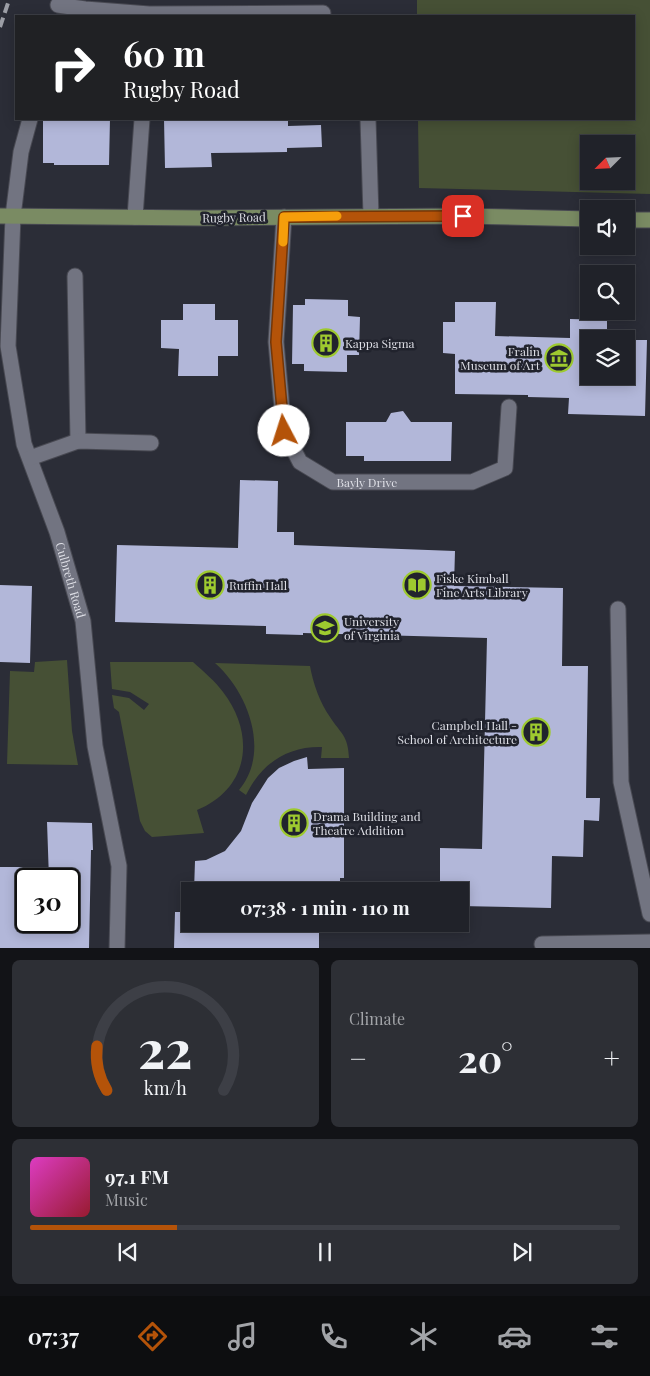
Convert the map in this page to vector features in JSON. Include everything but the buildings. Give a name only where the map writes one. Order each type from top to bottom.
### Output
[{"type":"main road","name":"Rugby Road","points":[[6,216],[463,216],[580,219]]},
{"type":"main road","points":[[635,220],[650,220]]},
{"type":"street","points":[[58,7],[149,15],[323,13]]},
{"type":"street","name":"Culbreth Road","points":[[30,120],[6,216],[8,346],[24,444],[57,532],[83,621],[95,746],[118,866],[117,948]]},
{"type":"street","points":[[135,217],[142,120]]},
{"type":"street","points":[[368,120],[371,216]]},
{"type":"street","name":"Bayly Drive","points":[[284,217],[276,342],[284,431],[300,462],[333,482],[472,482],[505,468],[509,407]]},
{"type":"street","points":[[75,276],[78,440]]},
{"type":"street","points":[[30,458],[78,440],[151,443]]},
{"type":"street","points":[[618,609],[622,782],[650,914]]},
{"type":"street","points":[[542,944],[650,942]]},
{"type":"green space","points":[[417,0],[650,0],[650,194],[419,188],[418,120],[635,120],[635,15],[417,15]]},
{"type":"green space","points":[[67,660],[72,731],[78,765],[7,764],[10,671],[34,672],[35,662]]},
{"type":"green space","points":[[110,662],[193,662],[220,688],[233,709],[240,726],[243,743],[242,759],[237,775],[228,789],[214,801],[197,810],[204,833],[152,837],[145,831],[140,821],[119,712],[114,708],[112,695],[129,698],[144,710],[149,704],[130,692],[112,689]]},
{"type":"green space","points":[[215,663],[310,666],[323,706],[345,739],[349,758],[321,758],[322,747],[297,750],[276,759],[267,766],[259,774],[246,795],[239,790],[249,775],[253,758],[254,741],[251,723],[246,706],[237,690],[227,675]]},
{"type":"railway","points":[[0,27],[9,0]]},
{"type":"slow traffic","points":[[283,242],[284,217],[337,216]]},
{"type":"place","name":"Kappa Sigma","points":[[326,343]]},
{"type":"place","name":"Fralin Museum of Art","points":[[559,358]]},
{"type":"place","name":"Ruffin Hall","points":[[210,585]]},
{"type":"place","name":"Fiske Kimball Fine Arts Library","points":[[417,585]]},
{"type":"place","name":"University of Virginia","points":[[325,628]]},
{"type":"place","name":"Campbell Hall - School of Architecture","points":[[536,732]]},
{"type":"place","name":"Drama Building and Theatre Addition","points":[[294,823]]},
{"type":"route","points":[[284,431],[276,342],[284,217],[463,216]]}]
